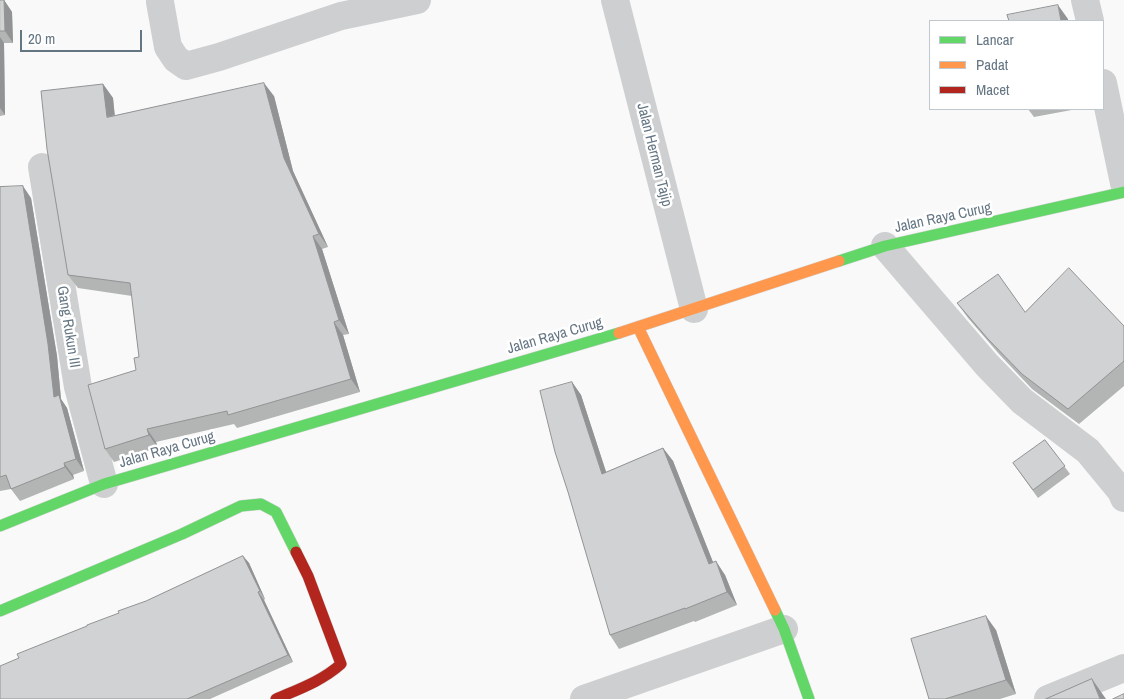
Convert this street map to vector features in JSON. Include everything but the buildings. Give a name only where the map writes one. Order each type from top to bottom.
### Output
[{"type":"main road","name":"Jalan Raya Curug","points":[[0,526],[104,484],[638,327],[885,246],[1124,192]]},
{"type":"main road","points":[[638,327],[784,629],[809,699]]},
{"type":"main road","points":[[0,611],[182,534],[241,506],[261,504],[276,512],[308,576],[341,664],[330,674],[312,684],[276,699]]},
{"type":"street","points":[[160,2],[168,47],[176,59],[186,66],[219,57],[341,16],[416,0]]},
{"type":"street","name":"Jalan Herman Tajip","points":[[615,0],[694,309]]},
{"type":"street","points":[[1085,0],[1090,20]]},
{"type":"street","points":[[1104,88],[1124,183]]},
{"type":"street","name":"Gang Rukun III","points":[[42,167],[78,387],[104,484]]},
{"type":"street","points":[[885,246],[993,371],[1022,401],[1088,451],[1124,498]]},
{"type":"street","points":[[584,699],[784,629]]},
{"type":"street","points":[[1048,699],[1124,668]]},
{"type":"traffic: fast","points":[[839,261],[885,246],[1124,192]]},
{"type":"traffic: fast","points":[[0,526],[104,484],[619,333]]},
{"type":"traffic: fast","points":[[0,611],[182,534],[241,506],[261,504],[276,512],[296,552]]},
{"type":"traffic: fast","points":[[775,610],[784,629],[809,699]]},
{"type":"traffic: slow","points":[[619,333],[839,261]]},
{"type":"traffic: slow","points":[[638,327],[775,610]]},
{"type":"traffic: jam","points":[[276,699],[318,680],[341,664],[308,576],[296,552]]}]
